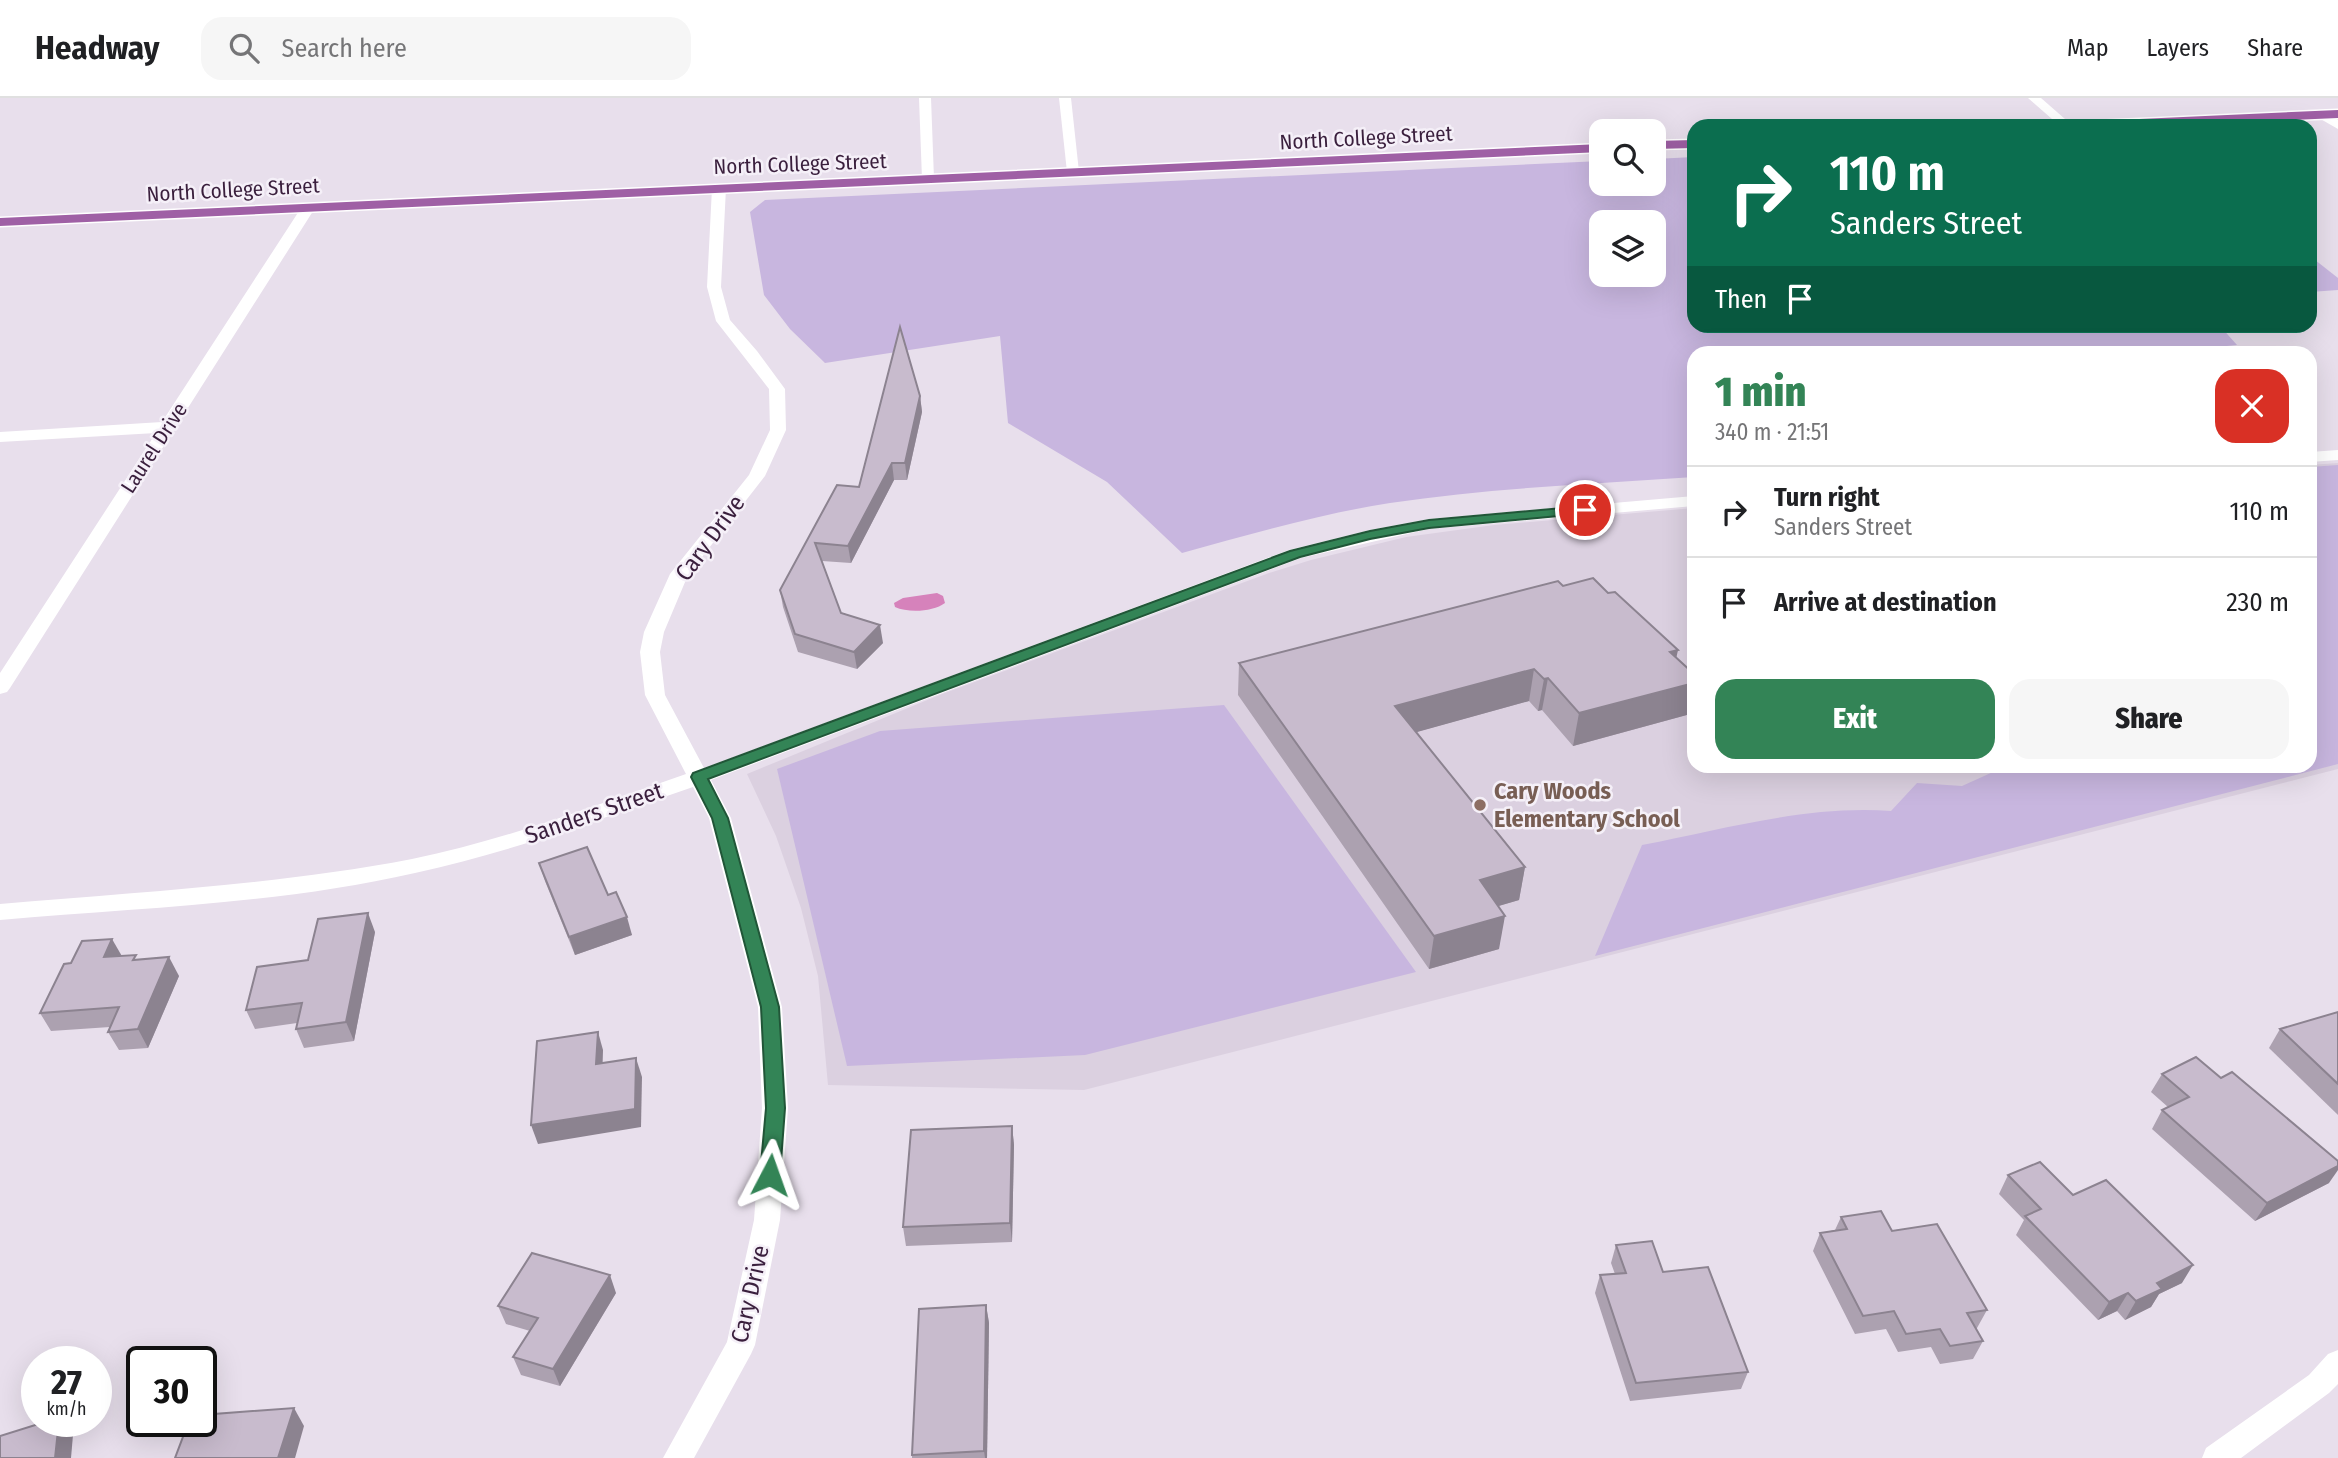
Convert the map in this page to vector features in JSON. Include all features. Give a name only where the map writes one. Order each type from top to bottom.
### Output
[{"type":"main road","points":[[2218,119],[2338,114]]},
{"type":"main road","points":[[1666,145],[1687,144]]},
{"type":"main road","name":"North College Street","points":[[0,222],[1589,149]]},
{"type":"street","points":[[925,98],[928,179]]},
{"type":"street","points":[[1065,98],[1073,173]]},
{"type":"street","points":[[2034,98],[2059,119]]},
{"type":"street","points":[[2321,114],[2338,125]]},
{"type":"street","name":"Cary Drive","points":[[678,1458],[741,1345],[767,1220],[775,1108],[770,1007],[720,818],[655,695],[650,652],[654,632],[679,574],[757,476],[778,430],[777,389],[752,354],[723,321],[714,287],[719,188]]},
{"type":"street","name":"Laurel Drive","points":[[0,688],[308,208]]},
{"type":"street","points":[[0,437],[167,427]]},
{"type":"street","points":[[2317,456],[2338,455]]},
{"type":"street","name":"Sanders Street","points":[[0,912],[288,887],[414,866],[534,835],[699,777],[1295,554],[1370,535],[1429,524],[1687,502]]},
{"type":"street","points":[[2217,1458],[2319,1384],[2338,1363]]},
{"type":"shaded area","points":[[1687,157],[1687,333],[2226,333],[2237,345],[1687,346],[1687,477],[1504,490],[1390,503],[1312,519],[1182,553],[1107,482],[1008,423],[1000,336],[825,363],[790,329],[764,295],[750,212],[765,200],[1589,162],[1589,196],[1666,196],[1666,158]]},
{"type":"shaded area","points":[[2317,262],[2338,278],[2338,290],[2317,292]]},
{"type":"shaded area","name":"Cary Woods Elementary School","points":[[2338,463],[2338,769],[1084,1090],[828,1085],[818,976],[801,908],[776,836],[747,774],[942,694],[1269,573],[1311,560],[1406,537],[1494,525],[1687,509],[1687,773],[2317,773],[2317,464]]},
{"type":"shaded area","points":[[2338,465],[2338,764],[2317,769],[2317,466]]},
{"type":"shaded area","points":[[937,593],[943,596],[945,603],[934,608],[913,611],[895,607],[894,603],[903,598]]},
{"type":"shaded area","points":[[1224,705],[1416,972],[1085,1055],[847,1066],[777,769],[880,731]]},
{"type":"shaded area","points":[[1991,773],[2303,773],[1595,956],[1642,845],[1797,815],[1860,810],[1891,811],[1917,783],[1962,786]]},
{"type":"building","points":[[900,327],[920,396],[905,463],[892,463],[848,546],[815,543],[841,613],[880,625],[854,652],[795,634],[780,590],[837,485],[859,487]]},
{"type":"building","points":[[1593,578],[1608,593],[1615,592],[1678,650],[1670,652],[1687,668],[1687,685],[1579,713],[1548,678],[1544,679],[1534,669],[1395,706],[1525,867],[1480,880],[1505,916],[1434,936],[1239,663],[1558,581],[1563,586]]},
{"type":"building","points":[[587,847],[608,895],[616,892],[627,917],[569,937],[539,863]]},
{"type":"building","points":[[368,913],[346,1022],[296,1029],[302,1003],[246,1010],[257,967],[308,960],[318,919]]},
{"type":"building","points":[[112,939],[104,957],[136,955],[133,960],[169,957],[138,1029],[108,1032],[119,1007],[40,1013],[64,964],[71,963],[82,941]]},
{"type":"building","points":[[2338,1012],[2338,1084],[2280,1029]]},
{"type":"building","points":[[598,1032],[596,1064],[636,1058],[635,1109],[531,1125],[537,1041]]},
{"type":"building","points":[[2196,1057],[2221,1078],[2232,1072],[2338,1161],[2338,1166],[2267,1203],[2162,1110],[2189,1097],[2162,1074]]},
{"type":"building","points":[[1012,1126],[1010,1223],[903,1227],[911,1130]]},
{"type":"building","points":[[2040,1162],[2073,1195],[2106,1180],[2193,1265],[2157,1283],[2162,1289],[2136,1301],[2128,1293],[2109,1302],[2025,1216],[2041,1209],[2008,1175]]},
{"type":"building","points":[[1881,1211],[1892,1231],[1937,1224],[1987,1310],[1967,1313],[1983,1341],[1950,1346],[1940,1329],[1906,1334],[1894,1311],[1863,1316],[1820,1233],[1847,1229],[1841,1217]]},
{"type":"building","points":[[1652,1241],[1663,1272],[1708,1267],[1748,1372],[1636,1383],[1600,1275],[1626,1273],[1616,1245]]},
{"type":"building","points":[[532,1253],[610,1275],[553,1369],[513,1357],[538,1318],[498,1306]]},
{"type":"building","points":[[986,1305],[984,1451],[912,1455],[919,1309]]},
{"type":"building","points":[[294,1408],[278,1458],[175,1458],[183,1437],[217,1437],[217,1414]]},
{"type":"building","points":[[21,1429],[21,1437],[57,1437],[55,1458],[0,1458],[0,1436]]},
{"type":"place","name":"Cary Woods Elementary School","points":[[1480,805]]},
{"type":"route","points":[[770,1175],[775,1108],[770,1007],[720,818],[699,777],[1295,554],[1370,535],[1429,524],[1585,510]]}]
